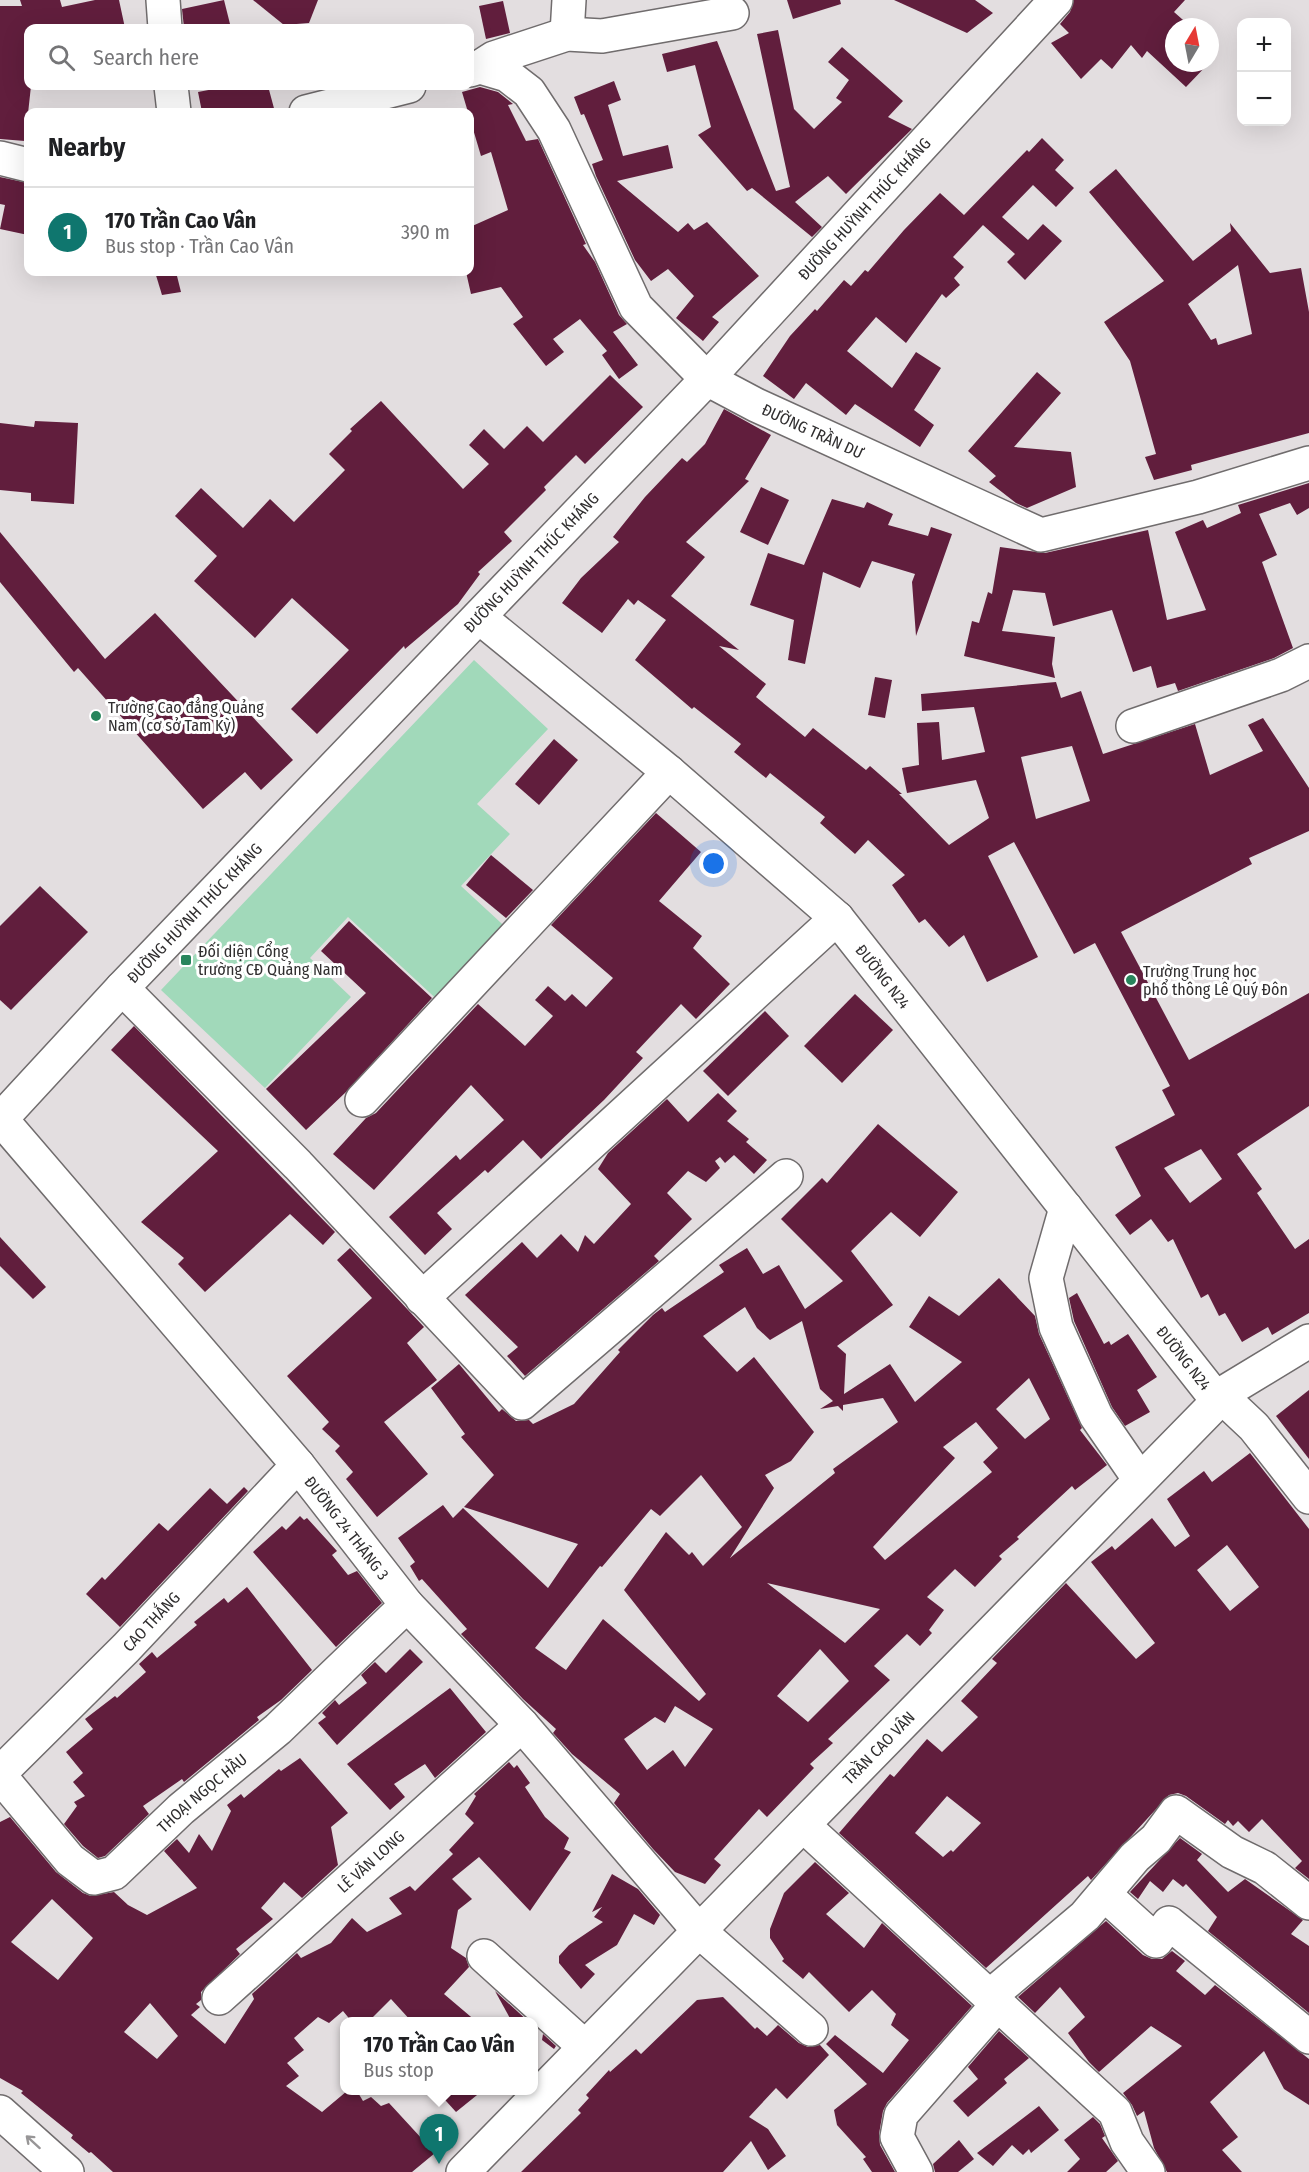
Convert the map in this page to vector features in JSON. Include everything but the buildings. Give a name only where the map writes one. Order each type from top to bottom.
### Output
[{"type":"street","points":[[163,0],[165,24]]},
{"type":"street","points":[[567,34],[569,0]]},
{"type":"street","name":"ĐƯỜNG HUỲNH THÚC KHÁNG","points":[[0,1119],[122,988],[707,379],[1056,0]]},
{"type":"street","points":[[475,68],[494,58],[567,34],[602,36],[732,12]]},
{"type":"street","name":"ĐƯỜNG TRẦN DƯ","points":[[475,68],[507,75],[529,92],[559,140],[636,307],[707,379],[756,405],[1041,535],[1198,497],[1309,463]]},
{"type":"street","points":[[171,90],[174,108]]},
{"type":"street","points":[[322,108],[393,90]]},
{"type":"street","points":[[0,158],[24,164]]},
{"type":"street","name":"ĐƯỜNG N24","points":[[479,617],[669,772],[837,918],[1219,1398],[1254,1426],[1309,1497]]},
{"type":"street","points":[[1133,726],[1281,675],[1309,661]]},
{"type":"street","points":[[362,1100],[669,772]]},
{"type":"street","points":[[422,1298],[837,918]]},
{"type":"street","points":[[122,988],[298,1165],[522,1403],[786,1176]]},
{"type":"street","name":"ĐƯỜNG 24 THÁNG 3","points":[[0,1119],[298,1465],[407,1605],[522,1725],[699,1932],[811,2029]]},
{"type":"street","points":[[1066,1208],[1046,1278],[1056,1327],[1096,1416],[1140,1480]]},
{"type":"street","name":"TRẦN CAO VÂN","points":[[463,2172],[1219,1398],[1309,1341]]},
{"type":"street","name":"CAO THẮNG","points":[[0,1774],[126,1648],[298,1465]]},
{"type":"street","name":"THOẠI NGỌC HẦU","points":[[0,1774],[70,1860],[94,1878],[114,1873],[181,1809],[278,1729],[407,1605]]},
{"type":"street","name":"LÊ VĂN LONG","points":[[219,1998],[522,1725]]},
{"type":"street","points":[[916,2172],[897,2137],[901,2115],[994,2001],[1085,1916],[1135,1857],[1156,1839],[1176,1812],[1232,1852],[1265,1868],[1309,1904]]},
{"type":"street","points":[[803,1825],[1115,2112],[1127,2142],[1148,2172]]},
{"type":"street","points":[[1104,1894],[1156,1941],[1169,1923],[1309,2037]]},
{"type":"street","points":[[484,1956],[585,2047]]},
{"type":"street","points":[[0,2112],[67,2172]]},
{"type":"green space","points":[[474,660],[548,729],[477,804],[510,834],[461,886],[513,934],[444,1006],[348,917],[310,958],[351,997],[265,1088],[161,990]]},
{"type":"place","name":"Trường Cao đẳng Quảng Nam (cơ sở Tam Kỳ)","points":[[96,716]]},
{"type":"place","name":"Đối diện Cổng trường CĐ Quảng Nam","points":[[186,960]]},
{"type":"place","name":"Trường Trung học phổ thông Lê Quý Đôn","points":[[1131,980]]},
{"type":"place","name":"170 Trần Cao Vân","points":[[439,2164]]}]
